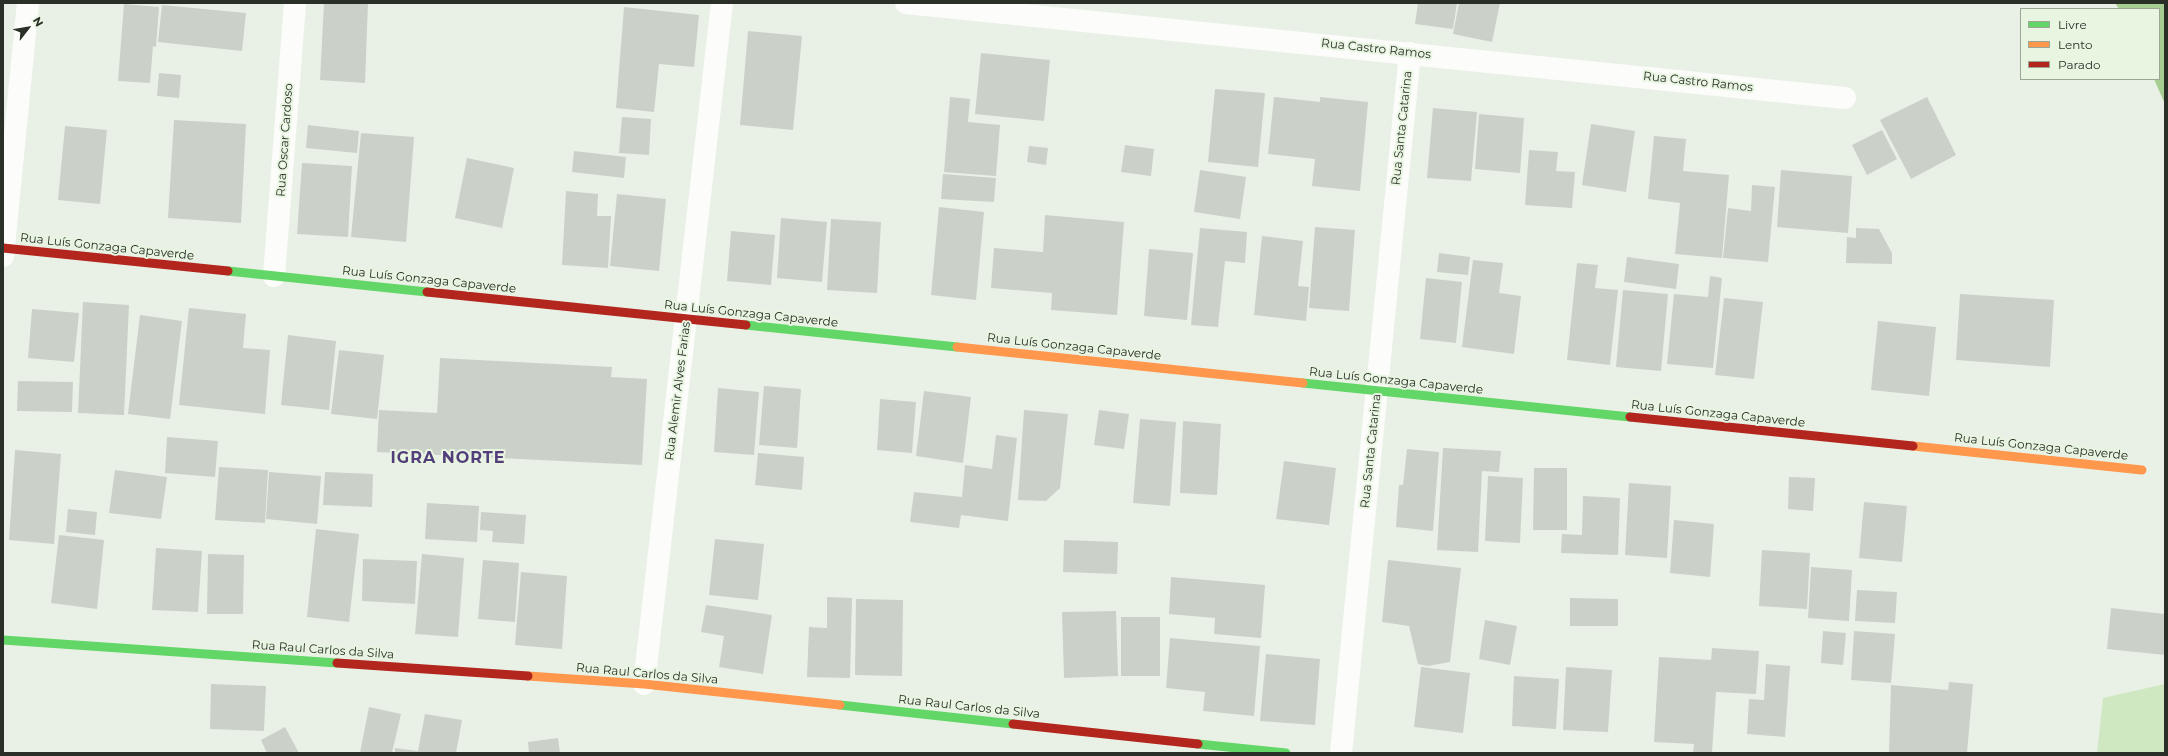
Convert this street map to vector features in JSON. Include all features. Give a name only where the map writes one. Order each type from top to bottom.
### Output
[{"type":"street","points":[[3,251],[28,3]]},
{"type":"street","name":"Rua Oscar Cardoso","points":[[274,276],[296,3]]},
{"type":"street","name":"Rua Alemir Alves Farias","points":[[644,684],[722,3]]},
{"type":"street","name":"Rua Castro Ramos","points":[[906,3],[1845,98]]},
{"type":"street","name":"Rua Santa Catarina","points":[[1341,753],[1410,53]]},
{"type":"street","name":"Rua Luís Gonzaga Capaverde","points":[[3,251],[274,276],[2142,470]]},
{"type":"street","name":"Rua Raul Carlos da Silva","points":[[3,640],[644,684],[1286,753]]},
{"type":"shaded area","points":[[2115,3],[2165,3],[2165,104],[2154,80],[2160,80],[2160,8],[2118,8]]},
{"type":"shaded area","points":[[2165,684],[2165,753],[2097,753],[2103,698]]},
{"type":"building","points":[[324,3],[368,3],[365,83],[320,80]]},
{"type":"building","points":[[1418,3],[1457,3],[1453,29],[1415,24]]},
{"type":"building","points":[[1459,3],[1500,3],[1492,42],[1453,34]]},
{"type":"building","points":[[124,4],[159,7],[156,47],[153,46],[150,83],[118,81]]},
{"type":"building","points":[[162,5],[246,13],[242,51],[158,42]]},
{"type":"building","points":[[624,7],[699,15],[694,67],[659,64],[654,112],[616,108]]},
{"type":"building","points":[[748,31],[802,36],[793,130],[740,125]]},
{"type":"building","points":[[981,53],[1050,60],[1044,121],[975,114]]},
{"type":"building","points":[[159,73],[181,75],[179,98],[157,96]]},
{"type":"building","points":[[1215,89],[1265,93],[1258,167],[1208,162]]},
{"type":"building","points":[[950,97],[970,99],[968,122],[1000,125],[996,176],[944,172]]},
{"type":"building","points":[[1274,97],[1320,102],[1320,97],[1368,102],[1360,191],[1312,186],[1315,159],[1268,154]]},
{"type":"building","points":[[1927,97],[1956,155],[1911,179],[1880,120]]},
{"type":"building","points":[[1433,108],[1477,112],[1471,181],[1427,178]]},
{"type":"building","points":[[1479,114],[1524,118],[1520,173],[1475,169]]},
{"type":"building","points":[[622,117],[651,119],[649,155],[619,153]]},
{"type":"building","points":[[174,120],[246,124],[241,223],[168,218]]},
{"type":"building","points":[[1591,124],[1635,131],[1626,192],[1582,185]]},
{"type":"building","points":[[308,125],[359,131],[357,153],[306,148]]},
{"type":"building","points":[[65,126],[107,130],[100,204],[58,200]]},
{"type":"building","points":[[1882,130],[1897,159],[1867,175],[1852,145]]},
{"type":"building","points":[[361,133],[414,137],[406,242],[351,237]]},
{"type":"building","points":[[1654,136],[1686,139],[1683,171],[1729,175],[1722,258],[1675,254],[1680,203],[1648,199]]},
{"type":"building","points":[[1125,145],[1154,149],[1151,176],[1121,172]]},
{"type":"building","points":[[1029,146],[1048,148],[1046,165],[1027,162]]},
{"type":"building","points":[[1529,150],[1558,152],[1556,171],[1575,172],[1572,208],[1525,205]]},
{"type":"building","points":[[574,151],[626,157],[624,178],[572,172]]},
{"type":"building","points":[[467,158],[514,168],[502,228],[455,218]]},
{"type":"building","points":[[302,163],[352,166],[348,237],[297,234]]},
{"type":"building","points":[[1200,170],[1246,177],[1240,219],[1194,212]]},
{"type":"building","points":[[1781,170],[1852,176],[1848,233],[1777,227]]},
{"type":"building","points":[[943,174],[996,178],[994,202],[941,199]]},
{"type":"building","points":[[1752,185],[1775,187],[1768,262],[1723,258],[1728,208],[1751,211]]},
{"type":"building","points":[[566,191],[598,194],[597,216],[611,216],[608,268],[562,265]]},
{"type":"building","points":[[617,194],[666,199],[659,271],[610,266]]},
{"type":"building","points":[[939,207],[984,212],[976,300],[931,295]]},
{"type":"building","points":[[1045,215],[1124,222],[1117,315],[1051,310],[1052,293],[991,288],[994,248],[1043,252]]},
{"type":"building","points":[[781,218],[827,222],[822,282],[777,278]]},
{"type":"building","points":[[831,219],[881,222],[877,293],[827,290]]},
{"type":"building","points":[[1315,227],[1355,230],[1349,311],[1309,308]]},
{"type":"building","points":[[1200,228],[1247,232],[1245,263],[1225,261],[1218,327],[1191,325]]},
{"type":"building","points":[[1856,228],[1879,229],[1892,253],[1892,264],[1846,263],[1847,237],[1856,238]]},
{"type":"building","points":[[731,231],[775,235],[771,285],[727,281]]},
{"type":"building","points":[[1262,236],[1303,241],[1298,286],[1309,287],[1306,321],[1254,315]]},
{"type":"building","points":[[1149,249],[1193,253],[1187,320],[1144,316]]},
{"type":"building","points":[[1439,253],[1470,257],[1468,275],[1437,272]]},
{"type":"building","points":[[1627,257],[1679,264],[1676,289],[1624,282]]},
{"type":"building","points":[[1473,260],[1503,263],[1499,293],[1521,296],[1514,354],[1462,347]]},
{"type":"building","points":[[1577,263],[1598,265],[1595,288],[1618,290],[1610,365],[1567,360]]},
{"type":"building","points":[[1710,276],[1722,278],[1713,368],[1667,364],[1674,294],[1708,297]]},
{"type":"building","points":[[1426,278],[1462,282],[1456,343],[1420,339]]},
{"type":"building","points":[[1623,290],[1668,294],[1661,371],[1616,367]]},
{"type":"building","points":[[1960,294],[2054,300],[2050,367],[1956,360]]},
{"type":"building","points":[[1724,298],[1763,302],[1754,379],[1715,375]]},
{"type":"building","points":[[83,302],[129,305],[124,415],[78,413]]},
{"type":"building","points":[[189,308],[246,314],[243,348],[270,350],[265,414],[179,405]]},
{"type":"building","points":[[32,309],[79,313],[74,362],[28,358]]},
{"type":"building","points":[[140,315],[182,321],[170,419],[128,414]]},
{"type":"building","points":[[1878,321],[1936,327],[1929,396],[1871,390]]},
{"type":"building","points":[[288,335],[336,341],[329,410],[281,405]]},
{"type":"building","points":[[339,350],[384,355],[377,419],[331,414]]},
{"type":"building","points":[[440,358],[612,367],[611,377],[647,379],[642,465],[377,452],[379,410],[437,413]]},
{"type":"building","points":[[18,381],[73,382],[72,412],[17,411]]},
{"type":"building","points":[[764,386],[801,389],[797,448],[759,445]]},
{"type":"building","points":[[718,388],[759,392],[754,455],[714,452]]},
{"type":"building","points":[[924,391],[971,397],[963,463],[916,456]]},
{"type":"building","points":[[880,399],[916,402],[912,453],[877,450]]},
{"type":"building","points":[[1024,410],[1068,414],[1060,488],[1046,501],[1018,500]]},
{"type":"building","points":[[1099,410],[1129,414],[1124,449],[1094,445]]},
{"type":"building","points":[[1140,419],[1176,422],[1170,506],[1133,503]]},
{"type":"building","points":[[1183,421],[1221,424],[1217,495],[1180,493]]},
{"type":"building","points":[[996,435],[1017,438],[1008,521],[961,515],[959,528],[910,522],[914,492],[962,497],[965,465],[992,469]]},
{"type":"building","points":[[167,437],[218,441],[215,477],[165,473]]},
{"type":"building","points":[[1443,448],[1501,451],[1499,472],[1482,471],[1478,552],[1437,550]]},
{"type":"building","points":[[1407,449],[1439,452],[1433,531],[1396,527],[1399,485],[1403,485]]},
{"type":"building","points":[[15,450],[61,454],[54,544],[9,540]]},
{"type":"building","points":[[758,453],[804,457],[802,490],[755,485]]},
{"type":"building","points":[[1284,461],[1336,468],[1329,525],[1276,519]]},
{"type":"building","points":[[219,467],[268,470],[265,523],[215,520]]},
{"type":"building","points":[[1534,468],[1567,468],[1567,530],[1533,530]]},
{"type":"building","points":[[115,470],[167,477],[161,519],[109,513]]},
{"type":"building","points":[[269,472],[321,476],[317,524],[266,519]]},
{"type":"building","points":[[325,472],[373,474],[372,507],[323,505]]},
{"type":"building","points":[[1488,476],[1523,478],[1520,543],[1485,541]]},
{"type":"building","points":[[1789,477],[1815,478],[1813,511],[1788,509]]},
{"type":"building","points":[[1629,483],[1671,486],[1667,558],[1625,555]]},
{"type":"building","points":[[1583,496],[1620,498],[1618,555],[1561,553],[1562,534],[1582,535]]},
{"type":"building","points":[[1864,502],[1907,506],[1902,562],[1859,558]]},
{"type":"building","points":[[427,503],[479,506],[477,542],[425,539]]},
{"type":"building","points":[[68,509],[97,512],[95,535],[66,532]]},
{"type":"building","points":[[481,512],[526,515],[524,544],[492,542],[493,531],[480,530]]},
{"type":"building","points":[[1674,520],[1714,524],[1710,577],[1670,573]]},
{"type":"building","points":[[316,529],[359,534],[349,622],[307,617]]},
{"type":"building","points":[[59,535],[104,540],[97,609],[51,603]]},
{"type":"building","points":[[715,539],[764,544],[758,600],[709,595]]},
{"type":"building","points":[[1064,540],[1118,542],[1117,574],[1063,572]]},
{"type":"building","points":[[156,548],[202,551],[198,612],[152,610]]},
{"type":"building","points":[[1762,550],[1810,553],[1807,609],[1759,606]]},
{"type":"building","points":[[208,554],[244,555],[243,614],[207,614]]},
{"type":"building","points":[[422,554],[464,558],[458,637],[415,634]]},
{"type":"building","points":[[363,559],[417,561],[415,604],[362,601]]},
{"type":"building","points":[[483,560],[519,563],[515,622],[478,619]]},
{"type":"building","points":[[1388,560],[1461,568],[1450,662],[1428,666],[1418,664],[1409,626],[1382,622]]},
{"type":"building","points":[[1811,567],[1852,570],[1849,621],[1808,618]]},
{"type":"building","points":[[521,572],[567,576],[562,649],[515,645]]},
{"type":"building","points":[[1171,577],[1265,585],[1261,638],[1214,634],[1215,618],[1169,614]]},
{"type":"building","points":[[1857,590],[1897,592],[1895,623],[1855,621]]},
{"type":"building","points":[[827,597],[852,598],[850,678],[807,677],[809,627],[827,628]]},
{"type":"building","points":[[1570,598],[1618,599],[1618,626],[1570,626]]},
{"type":"building","points":[[856,599],[903,600],[902,676],[855,675]]},
{"type":"building","points":[[706,605],[772,615],[763,674],[719,667],[724,636],[701,632]]},
{"type":"building","points":[[2111,608],[2165,614],[2165,655],[2107,649]]},
{"type":"building","points":[[1116,611],[1118,676],[1064,678],[1062,612]]},
{"type":"building","points":[[1121,617],[1160,617],[1160,676],[1121,676]]},
{"type":"building","points":[[1485,620],[1517,626],[1510,665],[1479,659]]},
{"type":"building","points":[[1823,631],[1846,633],[1843,665],[1821,663]]},
{"type":"building","points":[[1854,631],[1895,634],[1891,683],[1851,680]]},
{"type":"building","points":[[1170,638],[1260,646],[1254,716],[1203,711],[1205,692],[1166,688]]},
{"type":"building","points":[[1712,648],[1759,651],[1756,694],[1716,692],[1712,753],[1693,753],[1694,744],[1654,742],[1659,657],[1711,660]]},
{"type":"building","points":[[1266,654],[1320,659],[1315,725],[1260,721]]},
{"type":"building","points":[[1766,664],[1790,666],[1785,737],[1747,734],[1749,699],[1764,700]]},
{"type":"building","points":[[1421,667],[1470,673],[1463,733],[1414,727]]},
{"type":"building","points":[[1566,667],[1612,670],[1608,732],[1563,730]]},
{"type":"building","points":[[1514,676],[1559,679],[1556,729],[1512,726]]},
{"type":"building","points":[[1949,682],[1973,684],[1967,753],[1889,753],[1891,685],[1948,690]]},
{"type":"building","points":[[211,684],[266,686],[264,731],[210,729]]},
{"type":"building","points":[[369,707],[401,714],[392,753],[360,753]]},
{"type":"building","points":[[425,714],[462,720],[456,753],[395,753],[395,748],[418,751]]},
{"type":"building","points":[[285,727],[299,753],[267,753],[261,740]]},
{"type":"building","points":[[558,738],[560,753],[529,753],[528,742]]},
{"type":"traffic: fast","points":[[228,271],[427,292]]},
{"type":"traffic: fast","points":[[746,325],[957,347]]},
{"type":"traffic: fast","points":[[1303,383],[1630,417]]},
{"type":"traffic: fast","points":[[3,640],[337,663]]},
{"type":"traffic: fast","points":[[840,705],[1013,724]]},
{"type":"traffic: fast","points":[[1198,744],[1286,753]]},
{"type":"traffic: slow","points":[[957,347],[1303,383]]},
{"type":"traffic: slow","points":[[1913,446],[2142,470]]},
{"type":"traffic: slow","points":[[528,676],[644,684],[840,705]]},
{"type":"traffic: jam","points":[[3,248],[228,271]]},
{"type":"traffic: jam","points":[[427,292],[746,325]]},
{"type":"traffic: jam","points":[[1630,417],[1913,446]]},
{"type":"traffic: jam","points":[[337,663],[528,676]]},
{"type":"traffic: jam","points":[[1013,724],[1198,744]]},
{"type":"district","name":"IGRA NORTE","points":[[448,458]]}]
